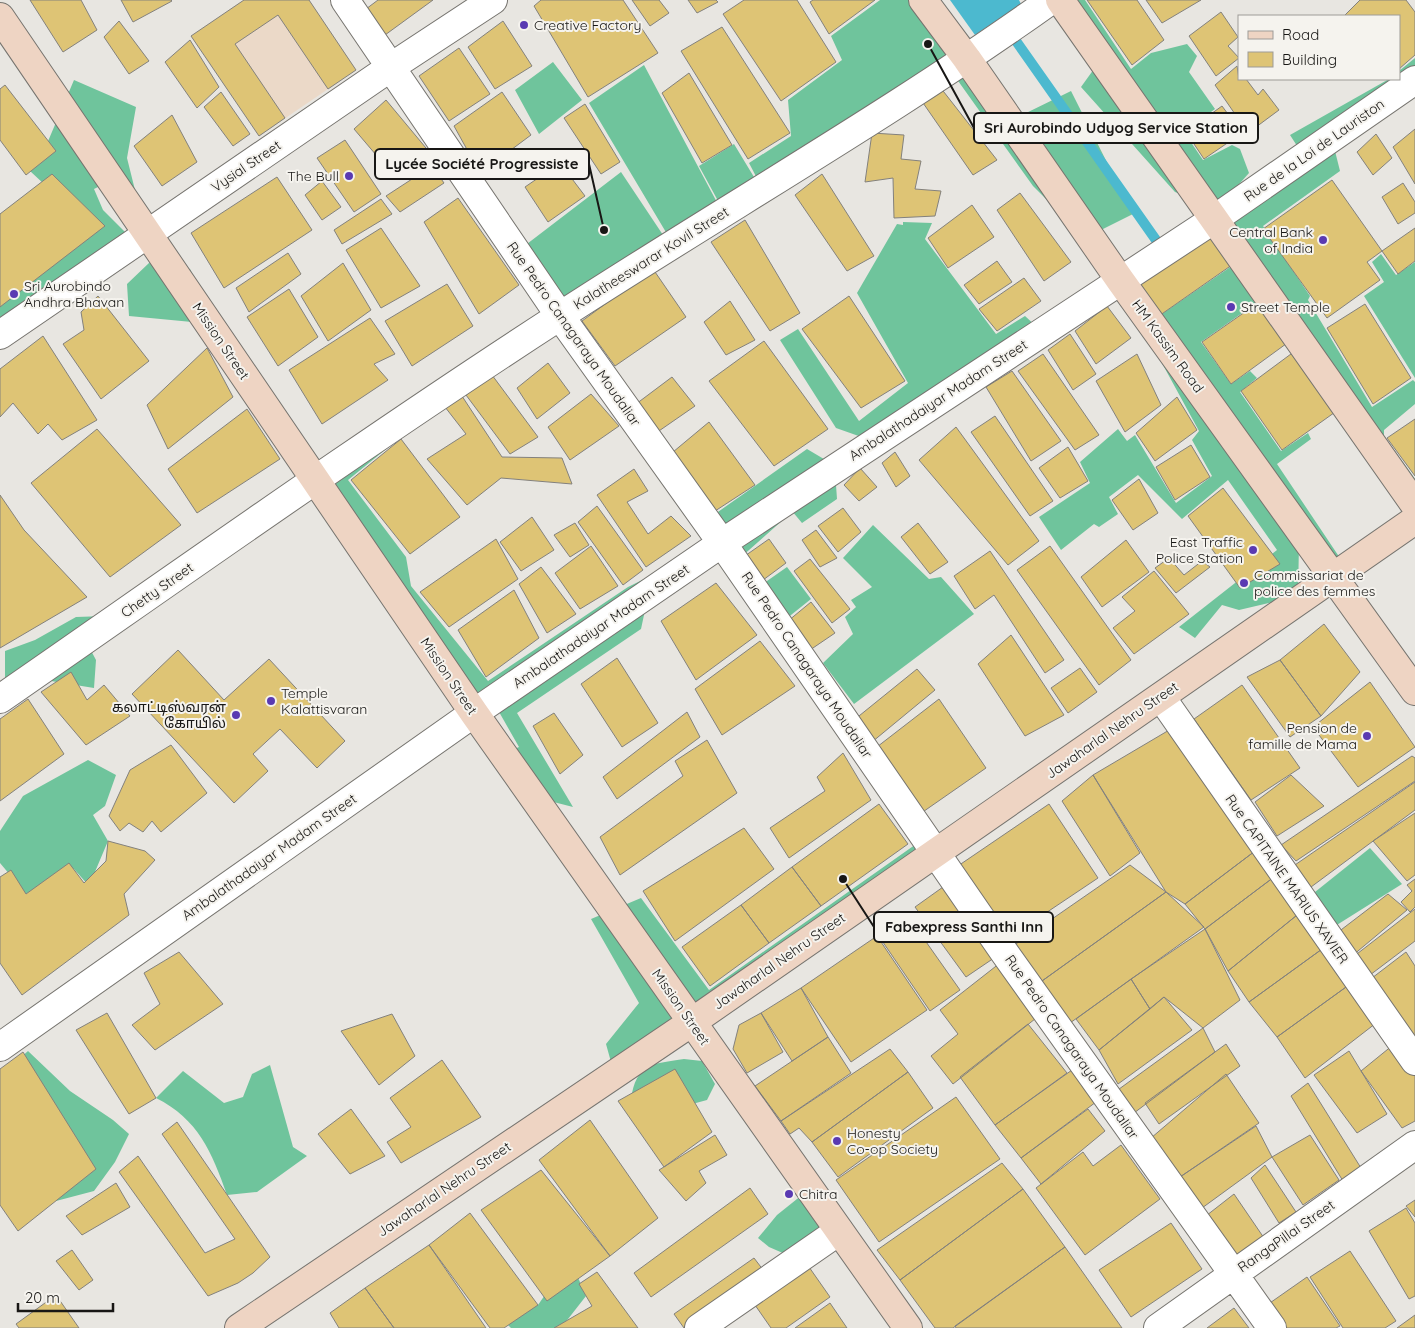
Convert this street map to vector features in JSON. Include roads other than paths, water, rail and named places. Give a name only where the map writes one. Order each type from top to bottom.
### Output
[{"type":"street","name":"Rue Pedro Canagaraya Moudaliar","points":[[345,0],[560,316],[722,543],[935,852],[1272,1328]]},
{"type":"street","name":"Vysial Street","points":[[0,335],[391,67],[493,0]]},
{"type":"street","name":"HM Kassim Road","points":[[923,0],[967,59],[1120,280],[1415,691]]},
{"type":"street","name":"Kalatheeswarar Kovil Street","points":[[315,480],[560,316],[967,59],[1049,4]]},
{"type":"street","points":[[1049,4],[1212,220],[1415,505]]},
{"type":"street","name":"Mission Street","points":[[0,16],[474,713],[908,1328]]},
{"type":"street","name":"Rue de la Loi de Lauriston","points":[[1212,220],[1415,80]]},
{"type":"street","name":"Ambalathadaiyar Madam Street","points":[[0,1047],[474,713],[722,543],[1212,220]]},
{"type":"street","name":"Chetty Street","points":[[0,699],[315,480]]},
{"type":"street","name":"Jawaharlal Nehru Street","points":[[238,1328],[692,1022],[1415,520]]},
{"type":"street","name":"Rue CAPITAINE MARIUS XAVIER","points":[[1161,697],[1415,1061]]},
{"type":"street","name":"RangaPillai Street","points":[[1158,1328],[1415,1145]]},
{"type":"street","points":[[698,1328],[838,1231]]},
{"type":"water","points":[[950,0],[1019,0],[1021,4],[975,35]]},
{"type":"waterway","points":[[1009,31],[1156,240]]},
{"type":"place","name":"Creative Factory","points":[[524,25]]},
{"type":"place","name":"Sri Aurobindo Udyog Service Station","points":[[928,44]]},
{"type":"place","name":"The Bull","points":[[349,176]]},
{"type":"place","name":"Lycée Société Progressiste","points":[[604,230]]},
{"type":"place","name":"Central Bank of India","points":[[1323,240]]},
{"type":"place","name":"Sri Aurobindo Andhra Bhavan","points":[[14,294]]},
{"type":"place","name":"Street Temple","points":[[1231,307]]},
{"type":"place","name":"East Traffic Police Station","points":[[1253,550]]},
{"type":"place","name":"Commissariat de police des femmes","points":[[1244,583]]},
{"type":"place","name":"Temple Kalattisvaran","points":[[271,701]]},
{"type":"place","name":"கலாட்டிஸ்வரன் கோயில்","points":[[236,715]]},
{"type":"place","name":"Pension de famille de Mama","points":[[1367,736]]},
{"type":"place","name":"Fabexpress Santhi Inn","points":[[843,879]]},
{"type":"place","name":"Honesty Co-op Society","points":[[837,1141]]},
{"type":"place","name":"Chitra","points":[[789,1194]]}]
